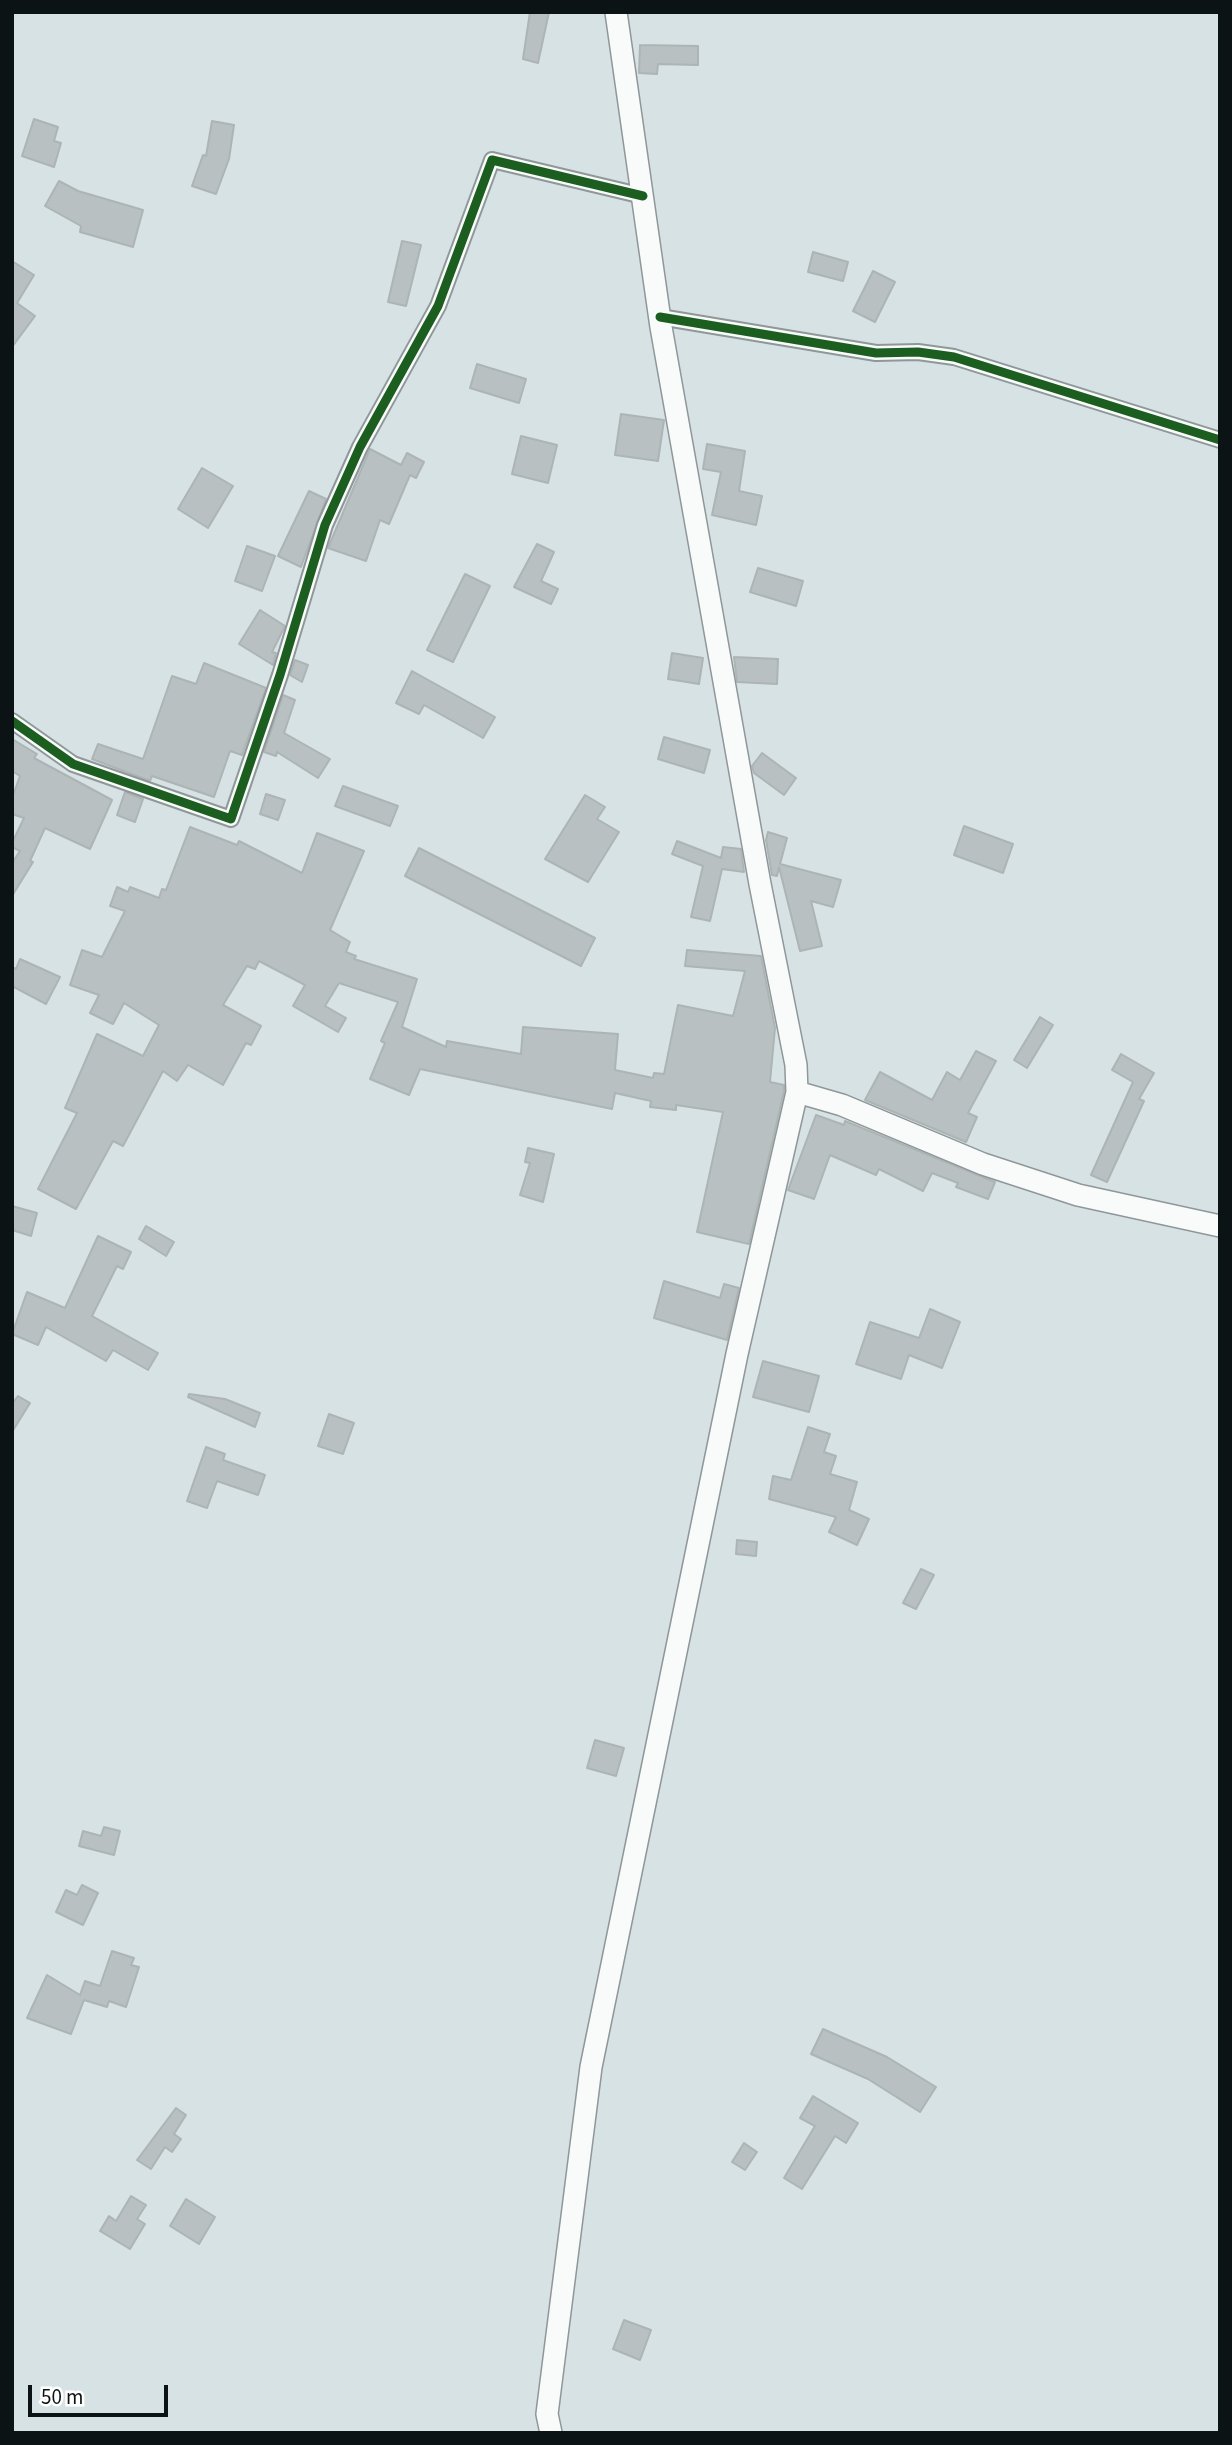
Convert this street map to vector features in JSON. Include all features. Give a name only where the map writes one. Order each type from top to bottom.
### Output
[{"type":"main road","points":[[551,2433],[547,2414],[590,2067],[737,1354],[797,1092],[796,1065],[760,884],[660,317],[616,12]]},
{"type":"main road","points":[[797,1092],[842,1105],[983,1164],[1054,1187],[1220,1226]]},
{"type":"street","points":[[12,721],[73,764],[230,819],[280,676],[326,525],[360,447],[438,306],[492,160],[643,196]]},
{"type":"street","points":[[660,317],[876,353],[918,352],[954,357],[1220,440]]},
{"type":"building","points":[[530,12],[549,12],[538,63],[523,59]]},
{"type":"building","points":[[640,45],[698,46],[698,65],[658,64],[657,74],[639,73]]},
{"type":"building","points":[[34,119],[58,127],[54,141],[61,143],[54,167],[22,156]]},
{"type":"building","points":[[212,121],[234,125],[229,159],[216,194],[192,186],[203,155],[206,156]]},
{"type":"building","points":[[59,181],[78,191],[143,210],[133,247],[80,232],[81,226],[45,206]]},
{"type":"building","points":[[402,241],[421,245],[406,306],[388,302]]},
{"type":"building","points":[[813,252],[848,262],[843,281],[808,272]]},
{"type":"building","points":[[12,261],[34,275],[17,303],[35,316],[12,347]]},
{"type":"building","points":[[873,271],[895,282],[875,322],[853,311]]},
{"type":"building","points":[[477,364],[526,379],[519,403],[470,388]]},
{"type":"building","points":[[621,414],[664,420],[658,461],[615,455]]},
{"type":"building","points":[[521,436],[557,445],[548,483],[512,474]]},
{"type":"building","points":[[707,444],[745,451],[739,491],[762,496],[756,525],[712,515],[721,472],[703,469]]},
{"type":"building","points":[[370,449],[401,465],[407,453],[424,462],[416,478],[410,475],[389,524],[380,520],[366,561],[328,548]]},
{"type":"building","points":[[202,468],[233,486],[208,528],[178,509]]},
{"type":"building","points":[[309,491],[326,499],[301,567],[278,556]]},
{"type":"building","points":[[537,544],[554,552],[541,581],[558,589],[551,604],[514,587]]},
{"type":"building","points":[[247,546],[275,556],[262,591],[235,581]]},
{"type":"building","points":[[758,568],[803,581],[796,606],[750,592]]},
{"type":"building","points":[[465,574],[490,586],[453,662],[427,650]]},
{"type":"building","points":[[260,610],[285,626],[272,652],[276,653],[273,665],[239,644]]},
{"type":"building","points":[[672,653],[703,658],[699,684],[668,679]]},
{"type":"building","points":[[734,657],[778,659],[777,684],[737,682]]},
{"type":"building","points":[[295,660],[308,665],[302,682],[290,675]]},
{"type":"building","points":[[204,663],[266,688],[242,755],[230,751],[214,797],[152,776],[150,781],[92,759],[98,744],[143,759],[172,676],[196,684]]},
{"type":"building","points":[[412,671],[495,717],[483,738],[424,705],[419,714],[396,703]]},
{"type":"building","points":[[283,695],[295,700],[284,733],[330,759],[318,778],[277,752],[276,756],[264,752]]},
{"type":"building","points":[[664,737],[710,750],[704,773],[658,759]]},
{"type":"building","points":[[12,739],[37,754],[34,758],[112,800],[90,849],[45,828],[30,861],[33,862],[12,896],[12,863],[20,851],[12,847],[12,843],[24,818],[12,814],[12,798],[20,776],[12,771]]},
{"type":"building","points":[[762,753],[796,778],[784,795],[754,773],[752,766]]},
{"type":"building","points":[[343,786],[398,806],[390,826],[335,806]]},
{"type":"building","points":[[125,792],[143,799],[135,822],[117,815]]},
{"type":"building","points":[[266,794],[285,800],[278,820],[260,814]]},
{"type":"building","points":[[585,795],[605,807],[597,819],[619,832],[588,882],[545,859]]},
{"type":"building","points":[[964,826],[1013,844],[1003,873],[954,855]]},
{"type":"building","points":[[190,827],[237,845],[239,841],[302,873],[317,833],[364,851],[330,930],[350,942],[346,952],[356,956],[354,959],[417,979],[402,1027],[446,1047],[447,1041],[521,1054],[523,1027],[618,1034],[615,1070],[653,1078],[654,1073],[664,1074],[678,1005],[733,1016],[745,971],[685,966],[687,950],[761,956],[775,1028],[770,1082],[784,1085],[784,1091],[749,1244],[697,1232],[723,1112],[676,1105],[676,1110],[650,1107],[651,1101],[615,1093],[612,1109],[420,1069],[409,1095],[370,1079],[385,1043],[381,1041],[398,1002],[339,983],[325,1006],[346,1018],[338,1032],[293,1006],[305,985],[259,961],[255,969],[247,966],[223,1005],[261,1026],[251,1045],[246,1043],[223,1085],[188,1065],[177,1081],[163,1071],[123,1146],[113,1141],[76,1209],[38,1189],[77,1113],[65,1108],[97,1034],[143,1056],[159,1025],[124,1003],[113,1024],[90,1013],[99,995],[70,985],[82,950],[102,957],[125,911],[110,906],[117,887],[128,892],[130,887],[159,898],[162,889],[166,890]]},
{"type":"building","points":[[768,832],[787,838],[780,864],[841,880],[833,907],[811,901],[822,946],[800,951],[779,867],[777,876],[772,875],[766,840]]},
{"type":"building","points":[[677,841],[721,858],[723,847],[741,849],[744,872],[722,869],[710,921],[691,917],[703,866],[672,854]]},
{"type":"building","points":[[419,848],[595,938],[581,966],[405,876]]},
{"type":"building","points":[[20,959],[60,977],[46,1004],[12,986],[12,967],[16,969]]},
{"type":"building","points":[[1040,1017],[1053,1025],[1027,1068],[1014,1060]]},
{"type":"building","points":[[976,1051],[996,1061],[968,1113],[977,1117],[966,1142],[865,1100],[880,1072],[932,1100],[947,1072],[960,1080]]},
{"type":"building","points":[[1121,1054],[1154,1073],[1139,1099],[1144,1101],[1107,1182],[1091,1175],[1133,1082],[1112,1070]]},
{"type":"building","points":[[816,1115],[844,1125],[845,1121],[995,1182],[988,1199],[956,1187],[958,1183],[932,1173],[923,1191],[879,1169],[876,1175],[830,1155],[814,1199],[788,1190]]},
{"type":"building","points":[[528,1148],[554,1154],[543,1202],[520,1195],[530,1163],[525,1162]]},
{"type":"building","points":[[12,1206],[37,1213],[31,1236],[12,1230]]},
{"type":"building","points":[[146,1226],[174,1242],[166,1256],[139,1239]]},
{"type":"building","points":[[98,1236],[131,1252],[123,1269],[117,1266],[92,1316],[158,1353],[148,1370],[113,1350],[106,1361],[46,1327],[38,1345],[12,1334],[27,1292],[65,1308]]},
{"type":"building","points":[[664,1281],[720,1298],[724,1284],[739,1288],[727,1340],[654,1318]]},
{"type":"building","points":[[930,1309],[960,1322],[942,1368],[909,1355],[901,1379],[856,1364],[870,1322],[919,1338]]},
{"type":"building","points":[[763,1361],[819,1376],[809,1412],[753,1397]]},
{"type":"building","points":[[189,1394],[225,1399],[260,1413],[255,1427],[188,1397]]},
{"type":"building","points":[[18,1396],[30,1403],[12,1432],[12,1404]]},
{"type":"building","points":[[329,1414],[354,1423],[343,1454],[318,1446]]},
{"type":"building","points":[[808,1427],[830,1434],[824,1452],[836,1456],[830,1474],[857,1482],[849,1510],[869,1519],[857,1545],[829,1532],[836,1517],[769,1499],[773,1476],[791,1480]]},
{"type":"building","points":[[206,1447],[225,1454],[223,1460],[265,1475],[258,1495],[217,1481],[207,1508],[187,1501]]},
{"type":"building","points":[[737,1540],[757,1542],[756,1556],[736,1554]]},
{"type":"building","points":[[921,1569],[934,1575],[916,1609],[903,1603]]},
{"type":"building","points":[[595,1740],[624,1748],[616,1776],[587,1768]]},
{"type":"building","points":[[104,1827],[120,1831],[114,1855],[79,1846],[83,1831],[101,1836]]},
{"type":"building","points":[[82,1885],[98,1893],[83,1925],[56,1912],[66,1890],[77,1895]]},
{"type":"building","points":[[112,1951],[134,1958],[131,1965],[139,1967],[126,2007],[109,2001],[107,2007],[84,2000],[71,2034],[27,2018],[47,1975],[80,1995],[85,1981],[100,1986]]},
{"type":"building","points":[[823,2029],[887,2057],[936,2087],[920,2112],[868,2079],[811,2054]]},
{"type":"building","points":[[813,2096],[858,2123],[846,2143],[835,2136],[802,2189],[784,2178],[815,2126],[800,2118]]},
{"type":"building","points":[[176,2108],[186,2115],[174,2134],[181,2139],[172,2152],[165,2147],[151,2169],[137,2160]]},
{"type":"building","points":[[744,2143],[757,2152],[745,2170],[732,2162]]},
{"type":"building","points":[[131,2196],[146,2205],[137,2219],[145,2224],[130,2249],[100,2231],[109,2216],[116,2221]]},
{"type":"building","points":[[186,2199],[215,2217],[199,2244],[170,2226]]},
{"type":"building","points":[[624,2320],[651,2330],[640,2360],[613,2349]]},
{"type":"cycle path","points":[[12,721],[73,764],[231,819],[280,675],[325,525],[360,447],[438,306],[492,160],[643,196]]},
{"type":"cycle path","points":[[660,317],[876,353],[918,352],[954,357],[1220,440]]}]
